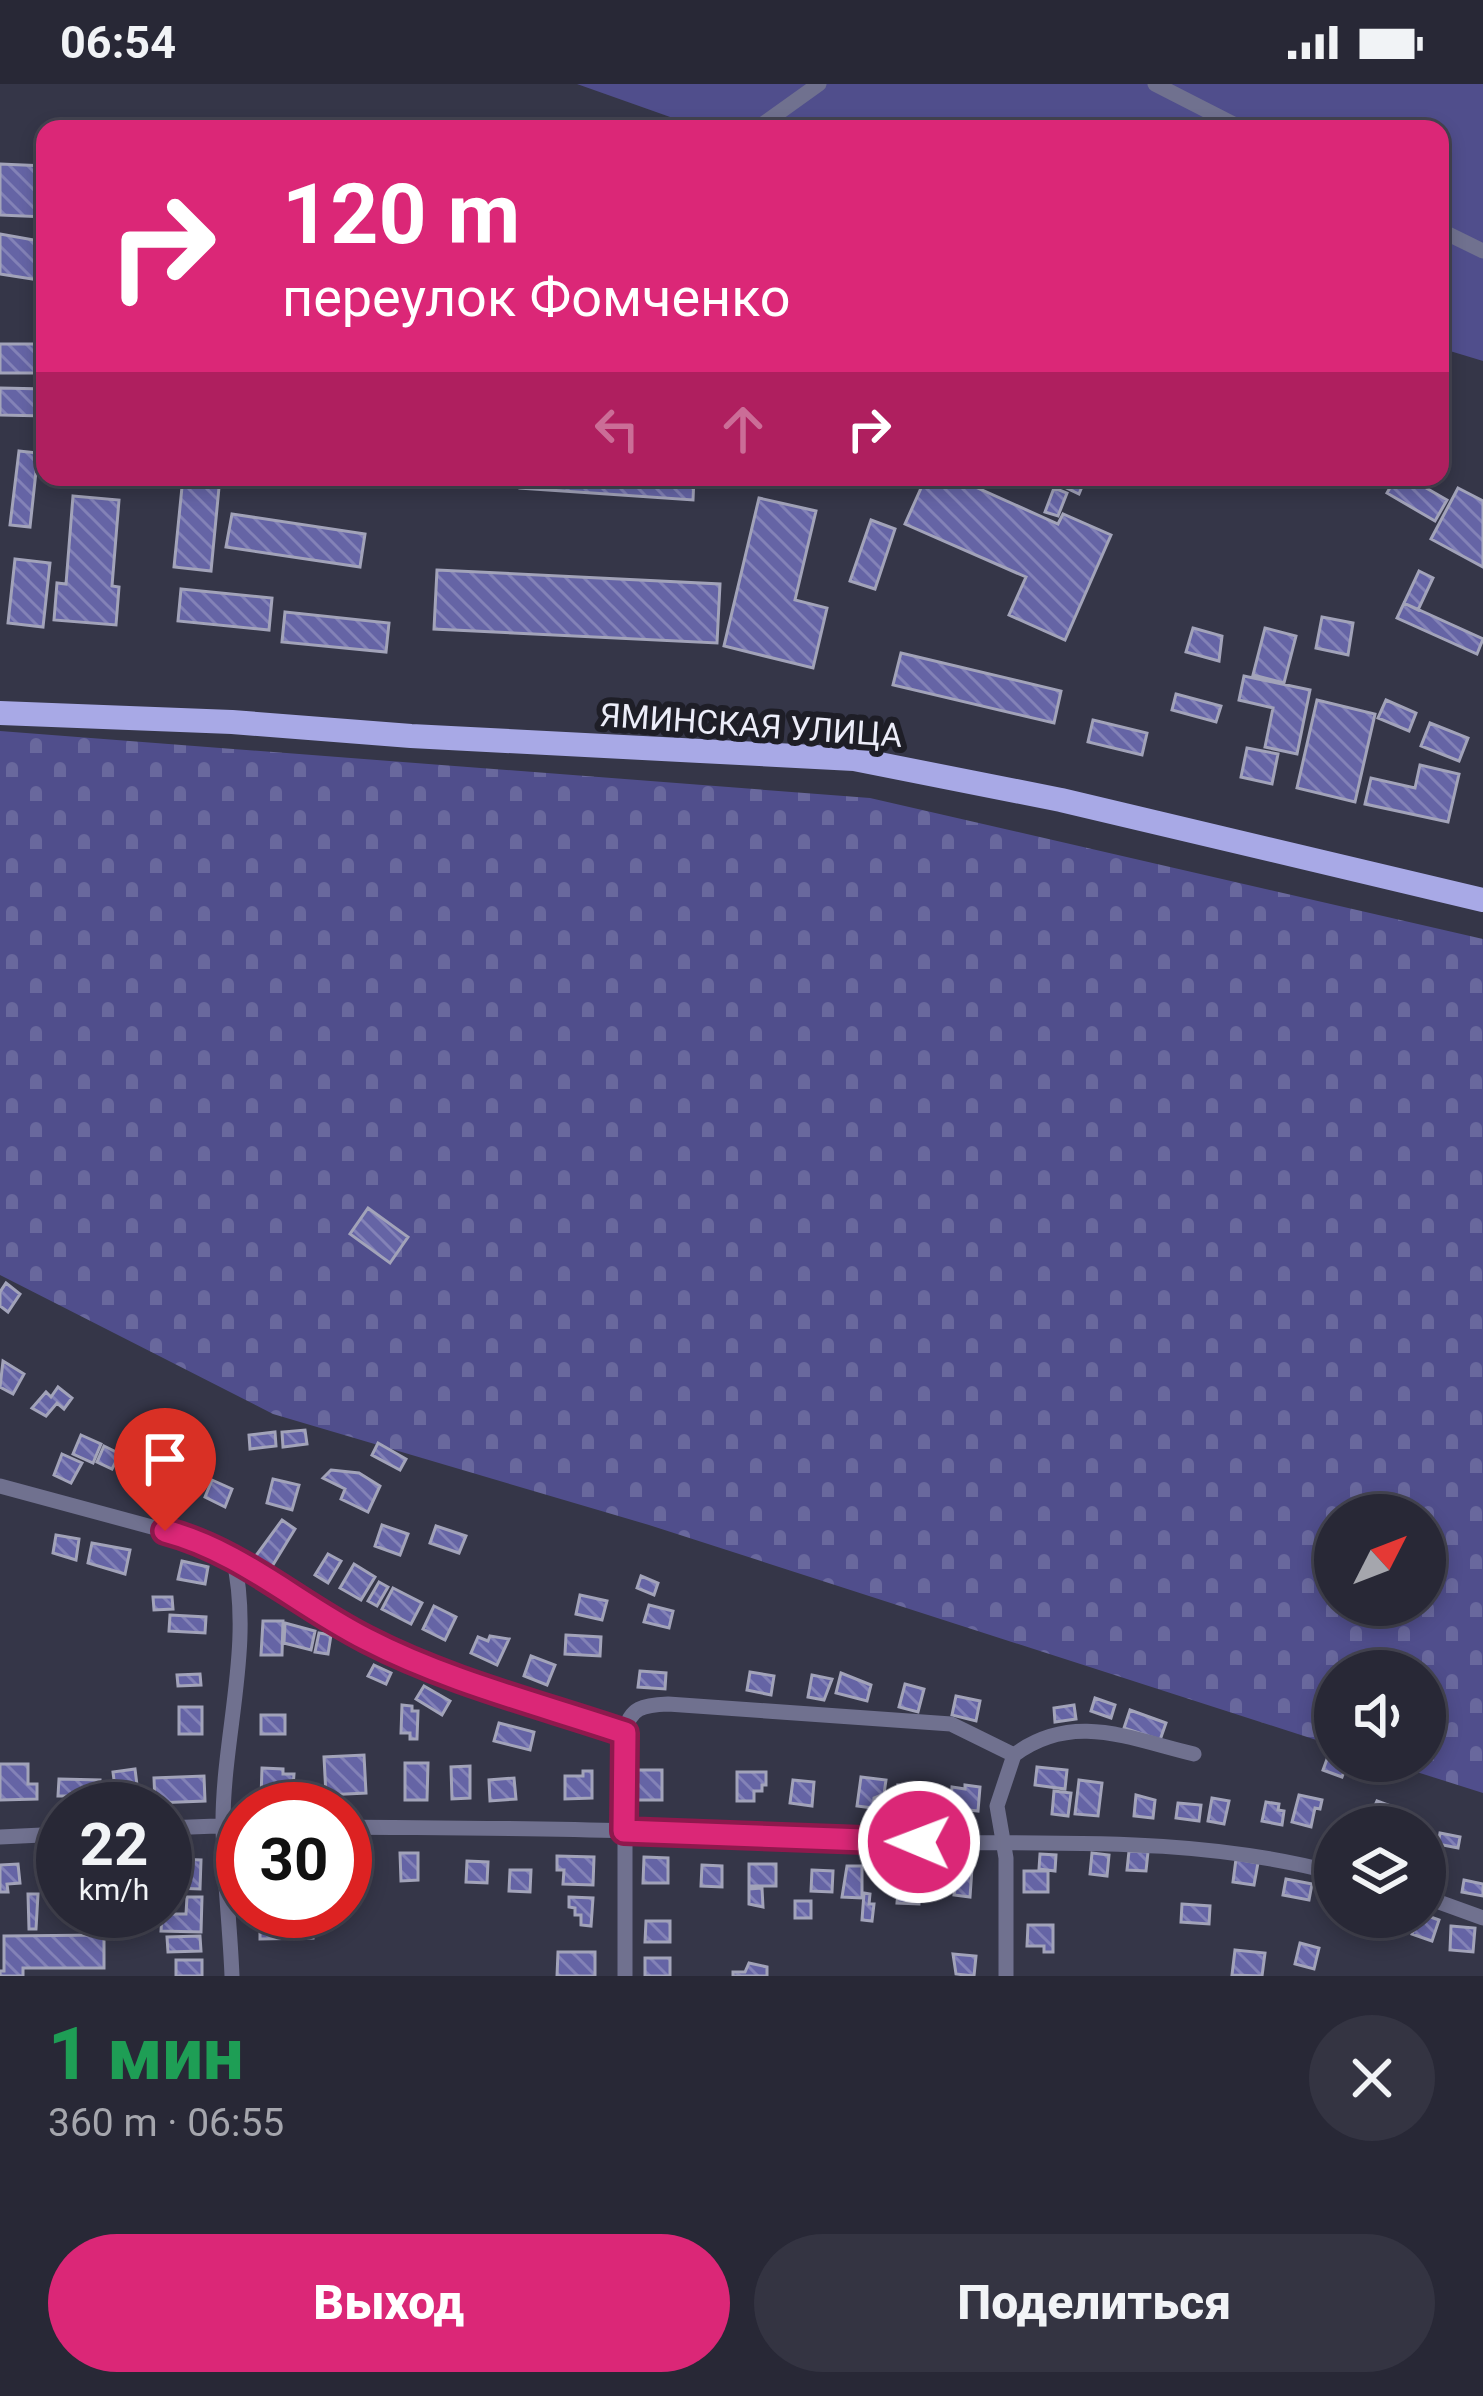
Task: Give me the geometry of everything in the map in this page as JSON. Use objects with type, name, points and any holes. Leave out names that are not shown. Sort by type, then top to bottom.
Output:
[{"type":"main road","name":"ЯМИНСКАЯ УЛИЦА","points":[[0,712],[854,759],[1061,800],[1483,900]]},
{"type":"street","points":[[769,120],[819,84]]},
{"type":"street","points":[[1155,84],[1225,120]]},
{"type":"street","points":[[1449,234],[1483,251]]},
{"type":"street","points":[[0,1486],[200,1540],[363,1637],[427,1667],[625,1733]]},
{"type":"street","points":[[227,1782],[236,1687],[238,1579],[233,1557]]},
{"type":"street","points":[[626,1976],[625,1733],[631,1713],[648,1705],[725,1707],[951,1724],[1014,1755]]},
{"type":"street","points":[[1006,1976],[1004,1844],[997,1806],[1014,1755],[1042,1738],[1076,1729],[1194,1754]]},
{"type":"street","points":[[372,1827],[1173,1844],[1314,1868]]},
{"type":"street","points":[[0,1837],[36,1835]]},
{"type":"street","points":[[1446,1905],[1483,1918]]},
{"type":"street","points":[[230,1938],[232,1976]]},
{"type":"green space","points":[[577,84],[1483,84],[1483,361],[1449,351],[1449,120],[679,120]]},
{"type":"green space","points":[[0,731],[870,798],[1483,939],[1483,1793],[1446,1781],[1446,1650],[1314,1650],[1314,1739],[649,1525],[273,1414],[0,1275]]},
{"type":"building","points":[[0,164],[36,166],[36,217],[0,215]]},
{"type":"building","points":[[0,234],[36,240],[36,280],[0,274]]},
{"type":"building","points":[[0,344],[36,344],[36,373],[0,373]]},
{"type":"building","points":[[0,388],[36,389],[36,416],[0,415]]},
{"type":"building","points":[[19,451],[36,453],[30,527],[10,525]]},
{"type":"building","points":[[182,486],[219,486],[211,571],[174,567]]},
{"type":"building","points":[[520,486],[694,486],[693,500]]},
{"type":"building","points":[[922,486],[973,486],[1058,524],[1063,514],[1111,535],[1065,640],[1009,615],[1026,577],[905,524]]},
{"type":"building","points":[[1391,486],[1423,486],[1447,500],[1435,521],[1387,493]]},
{"type":"building","points":[[1054,488],[1067,493],[1058,516],[1045,512]]},
{"type":"building","points":[[1458,488],[1483,501],[1483,567],[1431,539]]},
{"type":"building","points":[[73,496],[119,500],[112,586],[119,587],[116,625],[54,620],[57,583],[66,584]]},
{"type":"building","points":[[759,498],[816,511],[795,600],[827,608],[813,668],[724,646]]},
{"type":"building","points":[[232,514],[365,534],[360,567],[226,547]]},
{"type":"building","points":[[871,520],[895,529],[875,589],[850,581]]},
{"type":"building","points":[[15,559],[50,563],[43,627],[8,623]]},
{"type":"building","points":[[437,570],[720,584],[717,643],[434,629]]},
{"type":"building","points":[[1419,571],[1433,578],[1418,610],[1404,603]]},
{"type":"building","points":[[181,589],[272,598],[269,630],[178,621]]},
{"type":"building","points":[[1404,603],[1483,639],[1477,654],[1397,618]]},
{"type":"building","points":[[285,612],[389,623],[386,652],[282,642]]},
{"type":"building","points":[[1322,617],[1353,623],[1348,655],[1316,648]]},
{"type":"building","points":[[1193,628],[1222,636],[1219,661],[1186,652]]},
{"type":"building","points":[[1265,628],[1296,636],[1284,683],[1253,675]]},
{"type":"building","points":[[901,653],[1061,691],[1054,723],[893,685]]},
{"type":"building","points":[[1244,676],[1310,690],[1297,754],[1265,747],[1273,708],[1239,700]]},
{"type":"building","points":[[1176,694],[1221,706],[1216,722],[1172,710]]},
{"type":"building","points":[[1317,700],[1375,714],[1355,802],[1297,788]]},
{"type":"building","points":[[1386,700],[1416,713],[1409,731],[1378,718]]},
{"type":"building","points":[[1093,720],[1147,733],[1142,755],[1088,742]]},
{"type":"building","points":[[1430,723],[1468,738],[1459,761],[1421,746]]},
{"type":"building","points":[[1247,748],[1278,754],[1272,784],[1241,777]]},
{"type":"building","points":[[1420,765],[1459,774],[1448,822],[1365,804],[1371,778],[1415,788]]},
{"type":"building","points":[[368,1208],[408,1237],[390,1263],[350,1234]]},
{"type":"building","points":[[6,1283],[20,1294],[8,1312],[0,1306]]},
{"type":"building","points":[[3,1361],[24,1374],[13,1394],[0,1387]]},
{"type":"building","points":[[58,1387],[72,1398],[64,1409],[57,1403],[46,1416],[32,1408],[46,1392],[51,1397]]},
{"type":"building","points":[[305,1430],[307,1444],[283,1447],[282,1432]]},
{"type":"building","points":[[275,1432],[276,1446],[250,1449],[249,1435]]},
{"type":"building","points":[[81,1435],[101,1444],[93,1463],[73,1454]]},
{"type":"building","points":[[378,1443],[406,1459],[400,1470],[372,1455]]},
{"type":"building","points":[[104,1446],[120,1454],[112,1469],[97,1462]]},
{"type":"building","points":[[62,1454],[82,1463],[71,1483],[54,1475]]},
{"type":"building","points":[[165,1467],[188,1477],[172,1498],[155,1490]]},
{"type":"building","points":[[331,1470],[359,1473],[380,1486],[368,1512],[341,1499],[345,1489],[323,1478]]},
{"type":"building","points":[[273,1479],[299,1485],[292,1510],[267,1503]]},
{"type":"building","points":[[212,1480],[232,1489],[225,1507],[205,1497]]},
{"type":"building","points":[[282,1520],[295,1529],[271,1568],[255,1557]]},
{"type":"building","points":[[382,1525],[408,1534],[400,1555],[375,1546]]},
{"type":"building","points":[[436,1526],[466,1536],[459,1553],[430,1543]]},
{"type":"building","points":[[56,1535],[79,1539],[76,1560],[53,1553]]},
{"type":"building","points":[[92,1543],[130,1550],[125,1574],[88,1563]]},
{"type":"building","points":[[328,1554],[341,1561],[328,1583],[315,1575]]},
{"type":"building","points":[[182,1561],[208,1567],[205,1584],[178,1579]]},
{"type":"building","points":[[354,1564],[375,1577],[361,1600],[340,1588]]},
{"type":"building","points":[[641,1576],[658,1583],[654,1595],[637,1588]]},
{"type":"building","points":[[379,1582],[388,1587],[377,1606],[368,1601]]},
{"type":"building","points":[[393,1588],[422,1603],[411,1624],[382,1609]]},
{"type":"building","points":[[580,1595],[607,1601],[602,1620],[576,1614]]},
{"type":"building","points":[[153,1597],[172,1597],[173,1609],[154,1610]]},
{"type":"building","points":[[649,1605],[673,1611],[669,1628],[644,1622]]},
{"type":"building","points":[[434,1606],[456,1617],[445,1640],[423,1629]]},
{"type":"building","points":[[170,1615],[206,1617],[205,1633],[169,1631]]},
{"type":"building","points":[[263,1621],[283,1621],[282,1655],[261,1655]]},
{"type":"building","points":[[285,1623],[315,1631],[311,1650],[284,1643]]},
{"type":"building","points":[[319,1633],[331,1635],[328,1654],[315,1652]]},
{"type":"building","points":[[566,1635],[601,1637],[600,1656],[565,1654]]},
{"type":"building","points":[[490,1636],[509,1639],[497,1665],[471,1653],[478,1637],[488,1641]]},
{"type":"building","points":[[531,1656],[555,1665],[547,1685],[524,1676]]},
{"type":"building","points":[[374,1665],[391,1673],[386,1684],[368,1676]]},
{"type":"building","points":[[640,1671],[666,1673],[665,1689],[638,1687]]},
{"type":"building","points":[[750,1672],[774,1676],[771,1695],[747,1690]]},
{"type":"building","points":[[841,1673],[871,1685],[867,1701],[836,1693]]},
{"type":"building","points":[[200,1674],[201,1685],[178,1686],[177,1675]]},
{"type":"building","points":[[812,1675],[832,1679],[824,1700],[808,1697]]},
{"type":"building","points":[[905,1684],[924,1689],[918,1712],[899,1707]]},
{"type":"building","points":[[424,1686],[450,1701],[442,1715],[416,1699]]},
{"type":"building","points":[[956,1696],[980,1701],[976,1721],[952,1715]]},
{"type":"building","points":[[1095,1698],[1115,1705],[1111,1718],[1091,1711]]},
{"type":"building","points":[[402,1705],[418,1711],[417,1739],[401,1733]]},
{"type":"building","points":[[1074,1705],[1076,1719],[1055,1722],[1054,1708]]},
{"type":"building","points":[[179,1707],[202,1707],[202,1734],[179,1734]]},
{"type":"building","points":[[1130,1710],[1166,1723],[1160,1740],[1124,1728]]},
{"type":"building","points":[[261,1715],[285,1715],[285,1734],[261,1734]]},
{"type":"building","points":[[499,1723],[534,1732],[530,1750],[494,1741]]},
{"type":"building","points":[[364,1755],[365,1782],[325,1782],[324,1757]]},
{"type":"building","points":[[405,1763],[428,1763],[427,1800],[405,1800]]},
{"type":"building","points":[[0,1764],[28,1764],[28,1784],[36,1784],[36,1799],[0,1800]]},
{"type":"building","points":[[470,1766],[470,1798],[452,1799],[451,1767]]},
{"type":"building","points":[[1037,1767],[1067,1770],[1065,1789],[1035,1785]]},
{"type":"building","points":[[262,1768],[294,1774],[293,1782],[262,1782]]},
{"type":"building","points":[[135,1769],[137,1782],[114,1782],[113,1772]]},
{"type":"building","points":[[634,1770],[662,1770],[662,1800],[634,1800]]},
{"type":"building","points":[[583,1771],[592,1771],[592,1798],[565,1799],[565,1776],[583,1776]]},
{"type":"building","points":[[737,1772],[766,1772],[766,1785],[754,1791],[754,1801],[737,1801]]},
{"type":"building","points":[[204,1776],[205,1801],[192,1802],[192,1782],[154,1782],[154,1778]]},
{"type":"building","points":[[861,1777],[886,1780],[884,1794],[874,1798],[873,1808],[857,1806]]},
{"type":"building","points":[[514,1778],[516,1799],[490,1801],[489,1780]]},
{"type":"building","points":[[59,1779],[100,1780],[100,1782]]},
{"type":"building","points":[[793,1780],[814,1782],[812,1806],[790,1803]]},
{"type":"building","points":[[1079,1780],[1102,1783],[1098,1816],[1075,1814]]},
{"type":"building","points":[[898,1785],[917,1787],[914,1808],[899,1806]]},
{"type":"building","points":[[965,1785],[980,1787],[978,1811],[950,1808],[952,1787],[965,1789]]},
{"type":"building","points":[[1054,1791],[1071,1793],[1068,1816],[1052,1814]]},
{"type":"building","points":[[1136,1795],[1155,1800],[1153,1818],[1134,1816]]},
{"type":"building","points":[[1299,1795],[1322,1800],[1321,1806],[1314,1806],[1311,1827],[1292,1822]]},
{"type":"building","points":[[1212,1798],[1229,1801],[1224,1824],[1208,1821]]},
{"type":"building","points":[[1266,1802],[1279,1804],[1278,1810],[1284,1811],[1282,1825],[1262,1821]]},
{"type":"building","points":[[1178,1803],[1201,1805],[1199,1821],[1176,1818]]},
{"type":"building","points":[[1446,1834],[1460,1837],[1458,1848],[1446,1846]]},
{"type":"building","points":[[1129,1851],[1148,1852],[1146,1871],[1127,1870]]},
{"type":"building","points":[[400,1853],[418,1853],[418,1880],[401,1881]]},
{"type":"building","points":[[1092,1853],[1109,1855],[1107,1876],[1090,1874]]},
{"type":"building","points":[[1040,1854],[1056,1855],[1055,1871],[1039,1869]]},
{"type":"building","points":[[557,1856],[594,1857],[593,1885],[563,1884],[564,1870],[557,1870]]},
{"type":"building","points":[[644,1857],[668,1858],[668,1883],[643,1883]]},
{"type":"building","points":[[1236,1859],[1258,1863],[1254,1885],[1233,1882]]},
{"type":"building","points":[[192,1860],[201,1860],[200,1889],[192,1889]]},
{"type":"building","points":[[467,1861],[488,1862],[487,1883],[466,1882]]},
{"type":"building","points":[[18,1864],[20,1883],[7,1884],[8,1892],[0,1892],[0,1865]]},
{"type":"building","points":[[749,1864],[776,1864],[776,1886],[749,1886]]},
{"type":"building","points":[[702,1865],[722,1866],[722,1887],[701,1886]]},
{"type":"building","points":[[900,1865],[922,1866],[919,1904],[897,1903]]},
{"type":"building","points":[[847,1866],[862,1866],[862,1898],[842,1897]]},
{"type":"building","points":[[950,1866],[972,1868],[970,1897],[954,1895],[955,1889],[948,1888]]},
{"type":"building","points":[[510,1870],[531,1870],[530,1892],[509,1891]]},
{"type":"building","points":[[812,1870],[833,1871],[832,1892],[811,1891]]},
{"type":"building","points":[[1024,1871],[1048,1871],[1048,1892],[1024,1892]]},
{"type":"building","points":[[1286,1879],[1312,1884],[1309,1900],[1283,1895]]},
{"type":"building","points":[[1464,1880],[1483,1884],[1483,1896],[1462,1892]]},
{"type":"building","points":[[762,1888],[763,1907],[749,1904],[749,1889]]},
{"type":"building","points":[[864,1893],[870,1894],[869,1904],[874,1904],[872,1921],[862,1920]]},
{"type":"building","points":[[28,1894],[36,1894],[36,1929],[29,1929]]},
{"type":"building","points":[[192,1897],[202,1897],[201,1932],[192,1932]]},
{"type":"building","points":[[569,1897],[593,1898],[591,1926],[581,1925],[581,1915],[569,1907]]},
{"type":"building","points":[[795,1901],[811,1901],[811,1918],[795,1918]]},
{"type":"building","points":[[1182,1904],[1210,1906],[1209,1924],[1181,1922]]},
{"type":"building","points":[[646,1921],[670,1921],[670,1942],[645,1942]]},
{"type":"building","points":[[1028,1925],[1053,1925],[1053,1952],[1044,1952],[1044,1946],[1027,1946]]},
{"type":"building","points":[[1451,1926],[1475,1928],[1473,1952],[1450,1950]]},
{"type":"building","points":[[4,1936],[104,1938],[104,1968],[23,1968],[23,1976],[0,1976]]},
{"type":"building","points":[[200,1936],[201,1951],[168,1952],[167,1938]]},
{"type":"building","points":[[1300,1943],[1319,1948],[1314,1969],[1295,1964]]},
{"type":"building","points":[[1235,1950],[1265,1953],[1262,1976],[1232,1975]]},
{"type":"building","points":[[558,1952],[595,1952],[595,1976],[557,1976]]},
{"type":"building","points":[[953,1954],[976,1956],[974,1976],[956,1974]]},
{"type":"building","points":[[645,1958],[670,1958],[670,1976],[645,1976]]},
{"type":"building","points":[[176,1960],[202,1960],[202,1976],[176,1976]]},
{"type":"building","points":[[749,1963],[767,1967],[767,1976],[733,1976],[733,1972],[745,1972]]},
{"type":"route","points":[[165,1531],[222,1549],[363,1637],[427,1667],[625,1733],[624,1831],[919,1842]]}]
